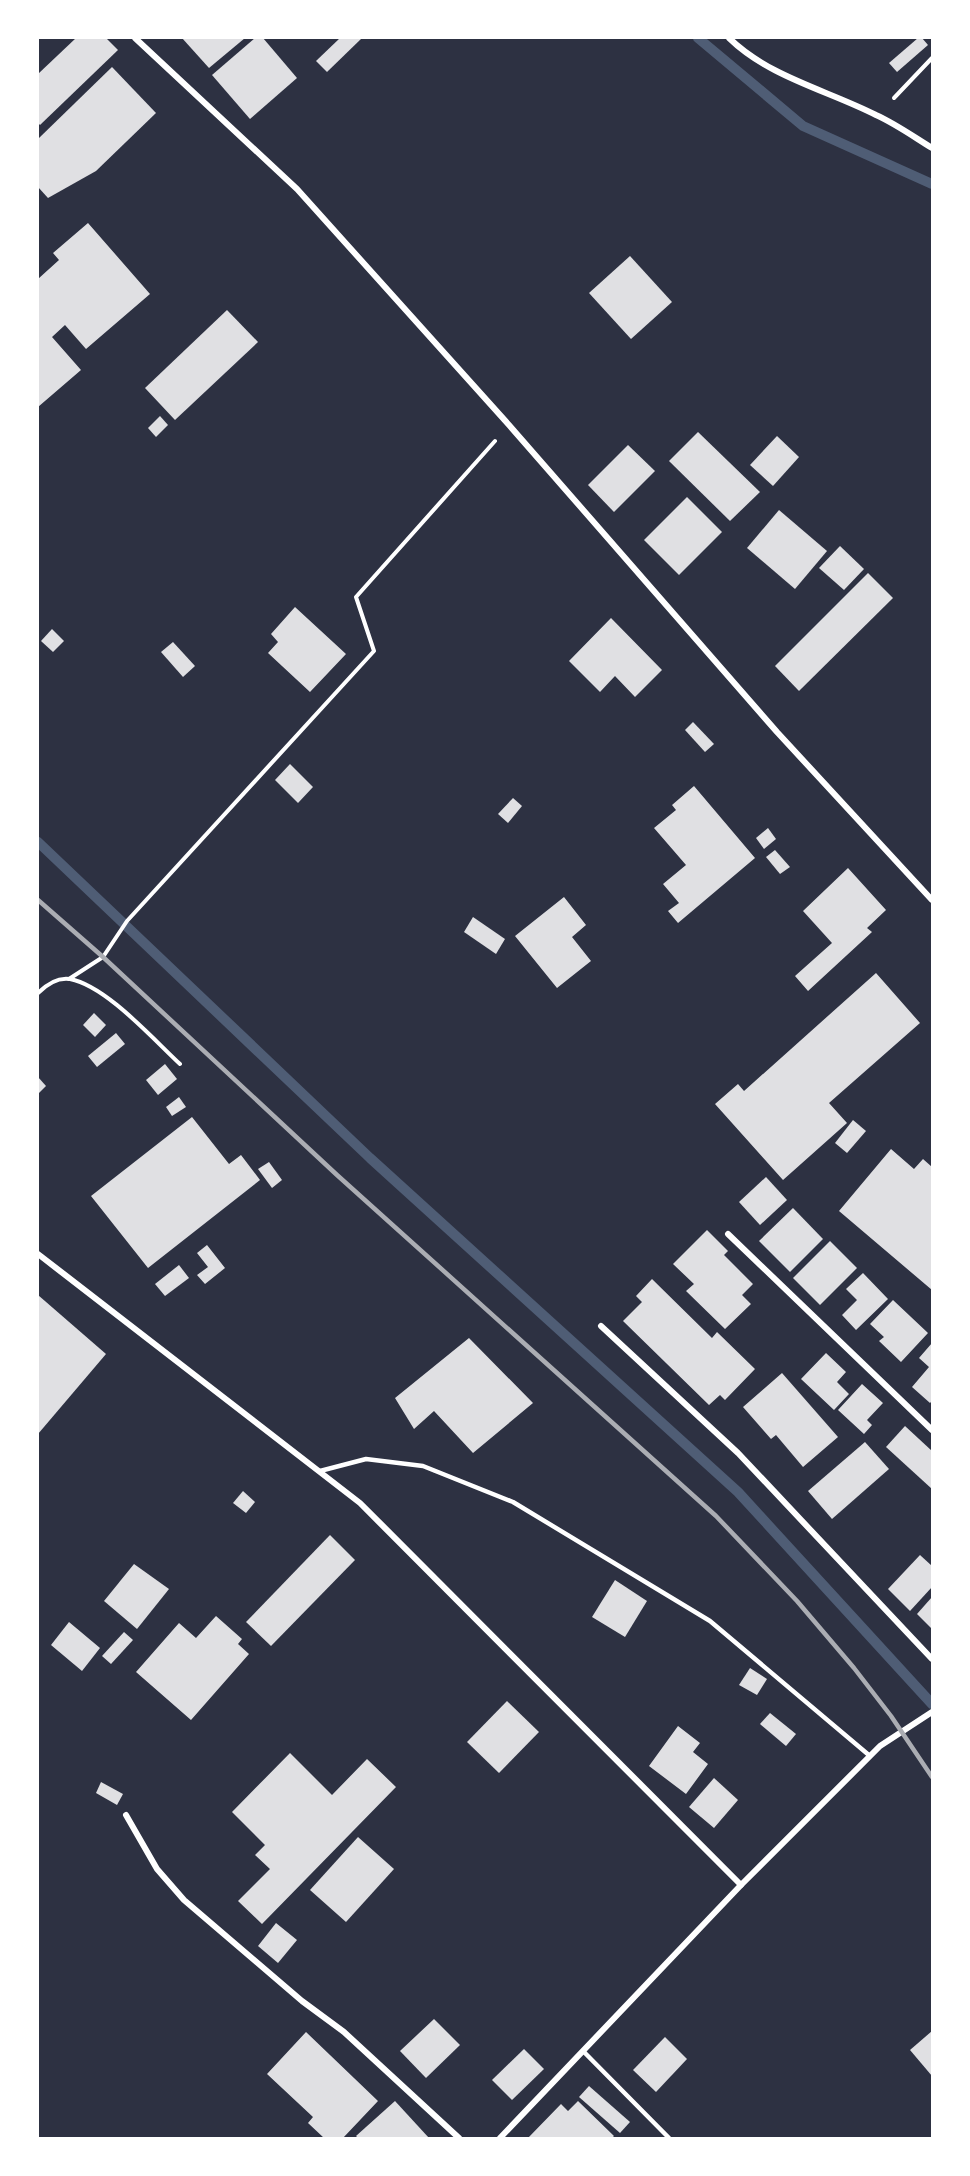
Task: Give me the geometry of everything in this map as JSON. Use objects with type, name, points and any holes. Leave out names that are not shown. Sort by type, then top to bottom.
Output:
[{"type":"street","points":[[135,38],[297,189],[509,425],[777,732],[933,900]]},
{"type":"street","points":[[729,38],[743,51],[785,76],[878,115],[933,148]]},
{"type":"street","points":[[728,1234],[933,1430]]},
{"type":"street","points":[[38,1254],[360,1503],[741,1885]]},
{"type":"street","points":[[601,1326],[738,1453],[933,1659]]},
{"type":"street","points":[[500,2139],[741,1885],[880,1746],[933,1712]]},
{"type":"street","points":[[126,1815],[157,1869],[184,1900],[302,2001],[344,2032],[459,2139]]},
{"type":"lane","points":[[320,1472],[366,1459],[423,1466],[513,1502],[710,1621],[870,1756]]},
{"type":"lane","points":[[583,2051],[669,2139]]},
{"type":"path","points":[[878,115],[933,58]]},
{"type":"path","points":[[38,993],[49,982],[69,979],[103,957],[127,921],[375,651],[356,597],[509,425]]},
{"type":"path","points":[[69,979],[105,995],[180,1064]]},
{"type":"building","points":[[76,38],[106,38],[118,50],[40,125],[38,123],[38,74]]},
{"type":"building","points":[[182,38],[245,38],[209,68]]},
{"type":"building","points":[[255,38],[263,38],[297,78],[250,119],[212,75]]},
{"type":"building","points":[[340,38],[362,38],[327,72],[316,61]]},
{"type":"building","points":[[918,38],[922,38],[928,45],[897,72],[889,63]]},
{"type":"building","points":[[112,67],[156,113],[96,171],[48,198],[38,187],[38,139]]},
{"type":"building","points":[[88,223],[150,294],[86,349],[65,325],[52,337],[81,370],[38,407],[38,279],[59,260],[53,253]]},
{"type":"building","points":[[630,256],[672,302],[631,339],[589,293]]},
{"type":"building","points":[[227,310],[258,342],[175,420],[145,388]]},
{"type":"building","points":[[160,416],[168,425],[156,437],[148,428]]},
{"type":"building","points":[[698,432],[760,492],[730,521],[669,461]]},
{"type":"building","points":[[777,436],[799,457],[773,486],[750,465]]},
{"type":"building","points":[[628,445],[655,471],[614,512],[588,485]]},
{"type":"building","points":[[687,497],[722,532],[679,575],[644,540]]},
{"type":"building","points":[[779,510],[827,551],[795,589],[747,548]]},
{"type":"building","points":[[840,546],[864,569],[844,590],[819,568]]},
{"type":"building","points":[[868,573],[893,598],[799,691],[775,666]]},
{"type":"building","points":[[295,607],[346,654],[310,692],[268,653],[278,642],[271,634]]},
{"type":"building","points":[[611,618],[662,670],[635,697],[615,676],[600,692],[569,661]]},
{"type":"building","points":[[52,629],[64,641],[53,652],[41,641]]},
{"type":"building","points":[[173,642],[195,666],[183,677],[161,652]]},
{"type":"building","points":[[693,722],[714,744],[705,752],[685,730]]},
{"type":"building","points":[[290,764],[313,787],[298,803],[275,780]]},
{"type":"building","points":[[694,786],[755,858],[678,923],[668,911],[679,903],[663,884],[686,865],[654,828],[676,810],[672,805]]},
{"type":"building","points":[[513,798],[522,806],[508,823],[498,814]]},
{"type":"building","points":[[768,828],[776,839],[764,849],[756,838]]},
{"type":"building","points":[[775,850],[790,867],[780,874],[766,857]]},
{"type":"building","points":[[848,868],[886,910],[867,928],[872,932],[808,991],[795,976],[832,943],[803,911]]},
{"type":"building","points":[[564,897],[586,925],[572,937],[591,961],[557,988],[515,936]]},
{"type":"building","points":[[473,917],[505,939],[496,954],[464,932]]},
{"type":"building","points":[[876,973],[920,1023],[829,1103],[847,1123],[783,1180],[715,1104],[738,1084],[744,1091]]},
{"type":"building","points":[[94,1013],[106,1025],[95,1037],[83,1025]]},
{"type":"building","points":[[116,1033],[125,1044],[97,1067],[88,1056]]},
{"type":"building","points":[[165,1064],[177,1079],[158,1095],[146,1080]]},
{"type":"building","points":[[38,1077],[46,1086],[38,1094]]},
{"type":"building","points":[[179,1097],[186,1107],[172,1116],[166,1107]]},
{"type":"building","points":[[192,1117],[229,1164],[241,1155],[260,1180],[148,1268],[91,1196]]},
{"type":"building","points":[[853,1120],[866,1131],[847,1153],[835,1143]]},
{"type":"building","points":[[891,1149],[914,1169],[923,1159],[932,1167],[932,1290],[839,1211]]},
{"type":"building","points":[[269,1162],[282,1180],[272,1188],[258,1169]]},
{"type":"building","points":[[766,1177],[787,1200],[760,1225],[739,1202]]},
{"type":"building","points":[[793,1208],[823,1239],[790,1272],[759,1241]]},
{"type":"building","points":[[707,1230],[728,1251],[724,1255],[753,1284],[742,1295],[751,1304],[725,1329],[686,1291],[694,1284],[673,1264]]},
{"type":"building","points":[[830,1241],[857,1268],[820,1305],[793,1278]]},
{"type":"building","points":[[207,1245],[225,1268],[205,1284],[197,1275],[208,1267],[197,1253]]},
{"type":"building","points":[[179,1265],[189,1278],[165,1296],[155,1284]]},
{"type":"building","points":[[863,1273],[888,1299],[856,1330],[842,1315],[857,1300],[846,1289]]},
{"type":"building","points":[[652,1279],[712,1338],[717,1332],[755,1369],[725,1400],[720,1395],[709,1405],[623,1321],[642,1302],[636,1296]]},
{"type":"building","points":[[38,1295],[106,1354],[38,1434]]},
{"type":"building","points":[[893,1300],[928,1333],[901,1362],[879,1341],[884,1337],[870,1324]]},
{"type":"building","points":[[469,1338],[533,1403],[473,1453],[434,1411],[414,1429],[395,1398]]},
{"type":"building","points":[[932,1343],[932,1401],[930,1403],[912,1387],[929,1367],[919,1358]]},
{"type":"building","points":[[826,1353],[846,1372],[837,1382],[849,1394],[834,1410],[801,1379]]},
{"type":"building","points":[[782,1373],[838,1437],[803,1467],[776,1435],[771,1439],[743,1407]]},
{"type":"building","points":[[862,1384],[883,1403],[867,1420],[872,1425],[864,1434],[838,1410]]},
{"type":"building","points":[[905,1426],[932,1451],[932,1489],[886,1447]]},
{"type":"building","points":[[865,1442],[889,1469],[832,1519],[808,1491]]},
{"type":"building","points":[[243,1491],[255,1502],[246,1513],[233,1503]]},
{"type":"building","points":[[330,1535],[355,1560],[271,1646],[246,1622]]},
{"type":"building","points":[[920,1555],[932,1566],[932,1587],[910,1611],[888,1589]]},
{"type":"building","points":[[134,1564],[169,1589],[137,1629],[104,1601]]},
{"type":"building","points":[[615,1580],[647,1601],[625,1637],[592,1617]]},
{"type":"building","points":[[932,1597],[932,1629],[917,1614]]},
{"type":"building","points":[[216,1616],[242,1639],[238,1644],[249,1654],[191,1720],[136,1672],[179,1623],[196,1638]]},
{"type":"building","points":[[69,1622],[100,1648],[82,1671],[51,1645]]},
{"type":"building","points":[[124,1632],[133,1640],[111,1664],[102,1656]]},
{"type":"building","points":[[750,1668],[767,1679],[757,1695],[739,1685]]},
{"type":"building","points":[[507,1701],[539,1732],[499,1773],[467,1742]]},
{"type":"building","points":[[770,1713],[796,1734],[786,1746],[760,1724]]},
{"type":"building","points":[[678,1726],[700,1743],[693,1752],[708,1764],[686,1794],[649,1766]]},
{"type":"building","points":[[290,1753],[332,1795],[367,1759],[396,1787],[262,1924],[238,1901],[270,1869],[255,1855],[265,1845],[232,1812]]},
{"type":"building","points":[[714,1778],[738,1800],[714,1828],[689,1807]]},
{"type":"building","points":[[101,1782],[123,1794],[117,1805],[96,1793]]},
{"type":"building","points":[[358,1837],[394,1869],[346,1922],[310,1890]]},
{"type":"building","points":[[276,1923],[297,1940],[278,1963],[258,1946]]},
{"type":"building","points":[[434,2019],[460,2045],[426,2078],[400,2051]]},
{"type":"building","points":[[932,2031],[932,2076],[910,2050]]},
{"type":"building","points":[[306,2032],[378,2101],[343,2138],[324,2138],[308,2123],[313,2117],[267,2074]]},
{"type":"building","points":[[665,2037],[687,2059],[656,2092],[633,2070]]},
{"type":"building","points":[[524,2049],[544,2069],[512,2100],[492,2080]]},
{"type":"building","points":[[589,2086],[630,2122],[620,2133],[579,2097]]},
{"type":"building","points":[[395,2101],[429,2138],[358,2138],[356,2136]]},
{"type":"building","points":[[578,2101],[614,2136],[612,2138],[528,2138],[561,2104],[568,2111]]},
{"type":"waterway","points":[[698,38],[803,126],[932,184]]},
{"type":"waterway","points":[[38,842],[370,1158],[738,1492],[932,1704]]},
{"type":"railway","points":[[38,900],[103,957],[337,1175],[716,1516],[797,1601],[854,1668],[891,1716],[932,1777]]}]
